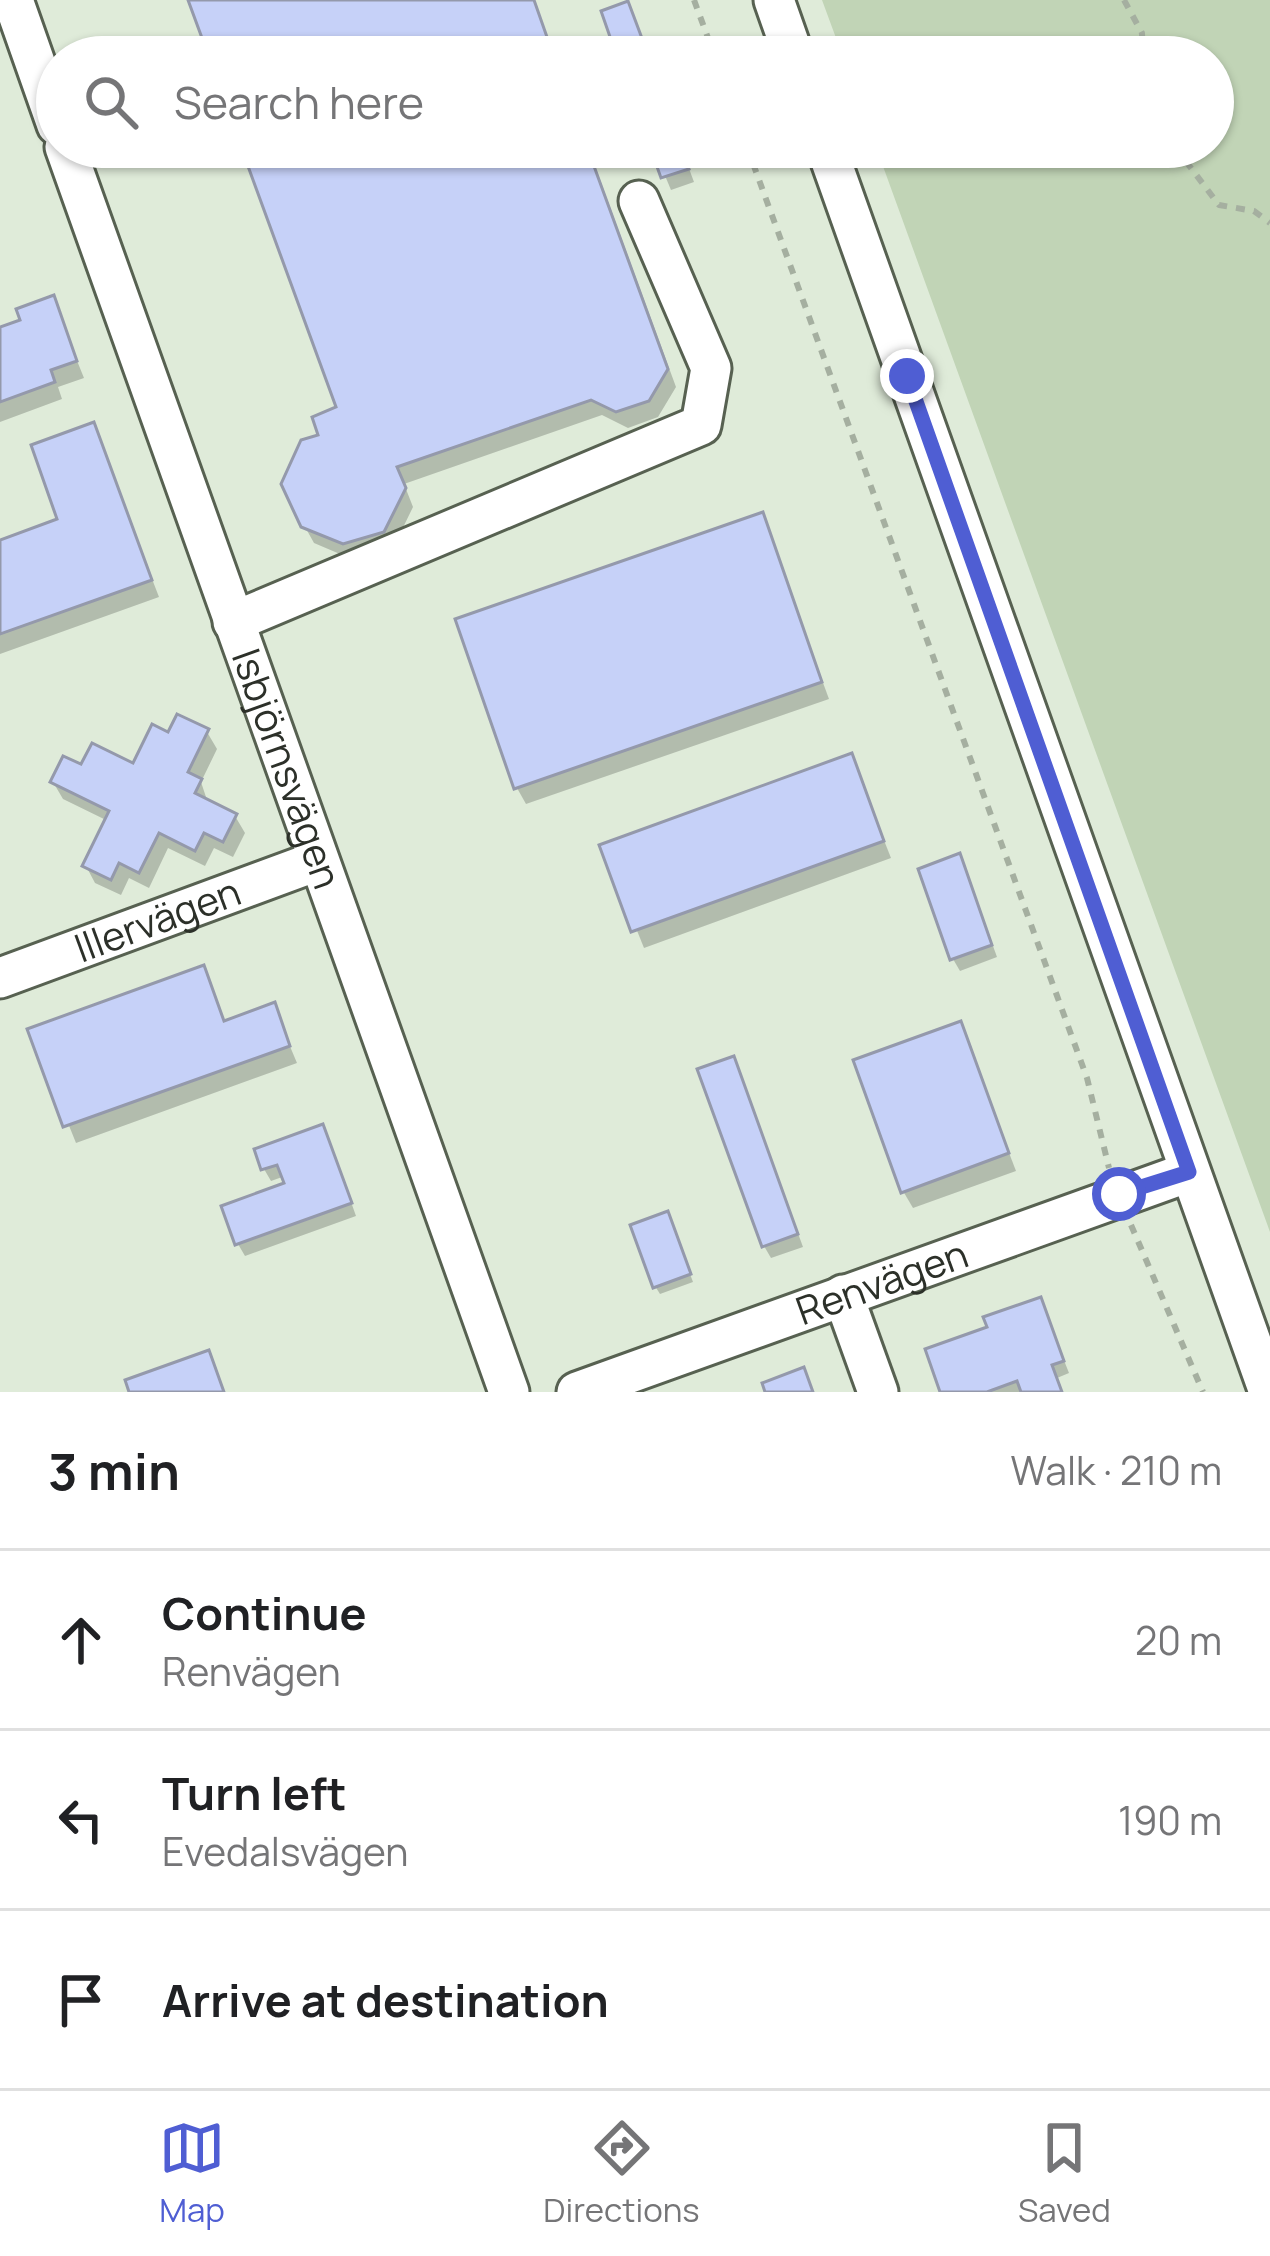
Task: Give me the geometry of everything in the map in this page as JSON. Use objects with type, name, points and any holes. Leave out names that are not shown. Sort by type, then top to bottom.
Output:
[{"type":"street","points":[[13,0],[36,65]]},
{"type":"street","points":[[774,0],[787,36]]},
{"type":"street","name":"Isbjörnsvägen","points":[[72,168],[509,1392]]},
{"type":"street","points":[[833,168],[1269,1392]]},
{"type":"street","points":[[233,622],[701,425],[711,368],[639,201]]},
{"type":"street","name":"Illervägen","points":[[0,978],[317,861]]},
{"type":"street","name":"Renvägen","points":[[577,1392],[1189,1172]]},
{"type":"street","points":[[844,1294],[878,1392]]},
{"type":"path","points":[[694,0],[707,36]]},
{"type":"path","points":[[1124,0],[1142,36]]},
{"type":"path","points":[[755,168],[1087,1078],[1103,1154],[1173,1332],[1203,1392]]},
{"type":"path","points":[[1190,168],[1219,205],[1254,212],[1270,223]]},
{"type":"green space","points":[[822,0],[1270,0],[1270,1232],[884,168],[1234,168],[1234,36],[835,36]]},
{"type":"building","points":[[188,0],[534,0],[547,36],[201,36]]},
{"type":"building","points":[[628,1],[641,36],[610,36],[601,11]]},
{"type":"building","points":[[249,168],[595,168],[668,369],[649,401],[616,412],[591,400],[397,467],[406,488],[384,532],[343,544],[301,527],[281,484],[301,440],[318,435],[312,417],[336,407]]},
{"type":"building","points":[[657,168],[689,169],[661,178]]},
{"type":"building","points":[[54,295],[77,361],[51,370],[55,382],[0,402],[0,327],[20,320],[16,309]]},
{"type":"building","points":[[94,422],[152,580],[0,634],[0,540],[57,519],[31,445]]},
{"type":"building","points":[[763,512],[822,682],[514,789],[455,619]]},
{"type":"building","points":[[177,714],[209,729],[188,772],[202,779],[195,793],[237,814],[223,842],[204,833],[195,851],[159,833],[139,873],[119,863],[111,880],[82,866],[109,811],[50,782],[63,756],[81,764],[92,743],[133,763],[152,724],[168,732]]},
{"type":"building","points":[[852,753],[884,841],[631,932],[599,845]]},
{"type":"building","points":[[960,853],[992,945],[950,960],[918,869]]},
{"type":"building","points":[[204,965],[224,1021],[275,1002],[290,1046],[63,1127],[27,1029]]},
{"type":"building","points":[[961,1021],[1009,1153],[901,1193],[853,1060]]},
{"type":"building","points":[[734,1056],[798,1234],[762,1247],[697,1069]]},
{"type":"building","points":[[323,1124],[352,1203],[235,1245],[221,1206],[284,1183],[277,1165],[261,1170],[254,1149]]},
{"type":"building","points":[[668,1211],[691,1274],[653,1288],[630,1225]]},
{"type":"building","points":[[1041,1297],[1064,1361],[1052,1365],[1062,1392],[1021,1392],[1017,1381],[987,1392],[940,1392],[925,1349],[987,1327],[983,1317]]},
{"type":"building","points":[[209,1350],[224,1392],[129,1392],[125,1380]]},
{"type":"building","points":[[804,1367],[813,1392],[765,1392],[762,1383]]},
{"type":"route","points":[[907,376],[1189,1172],[1119,1194]]}]
